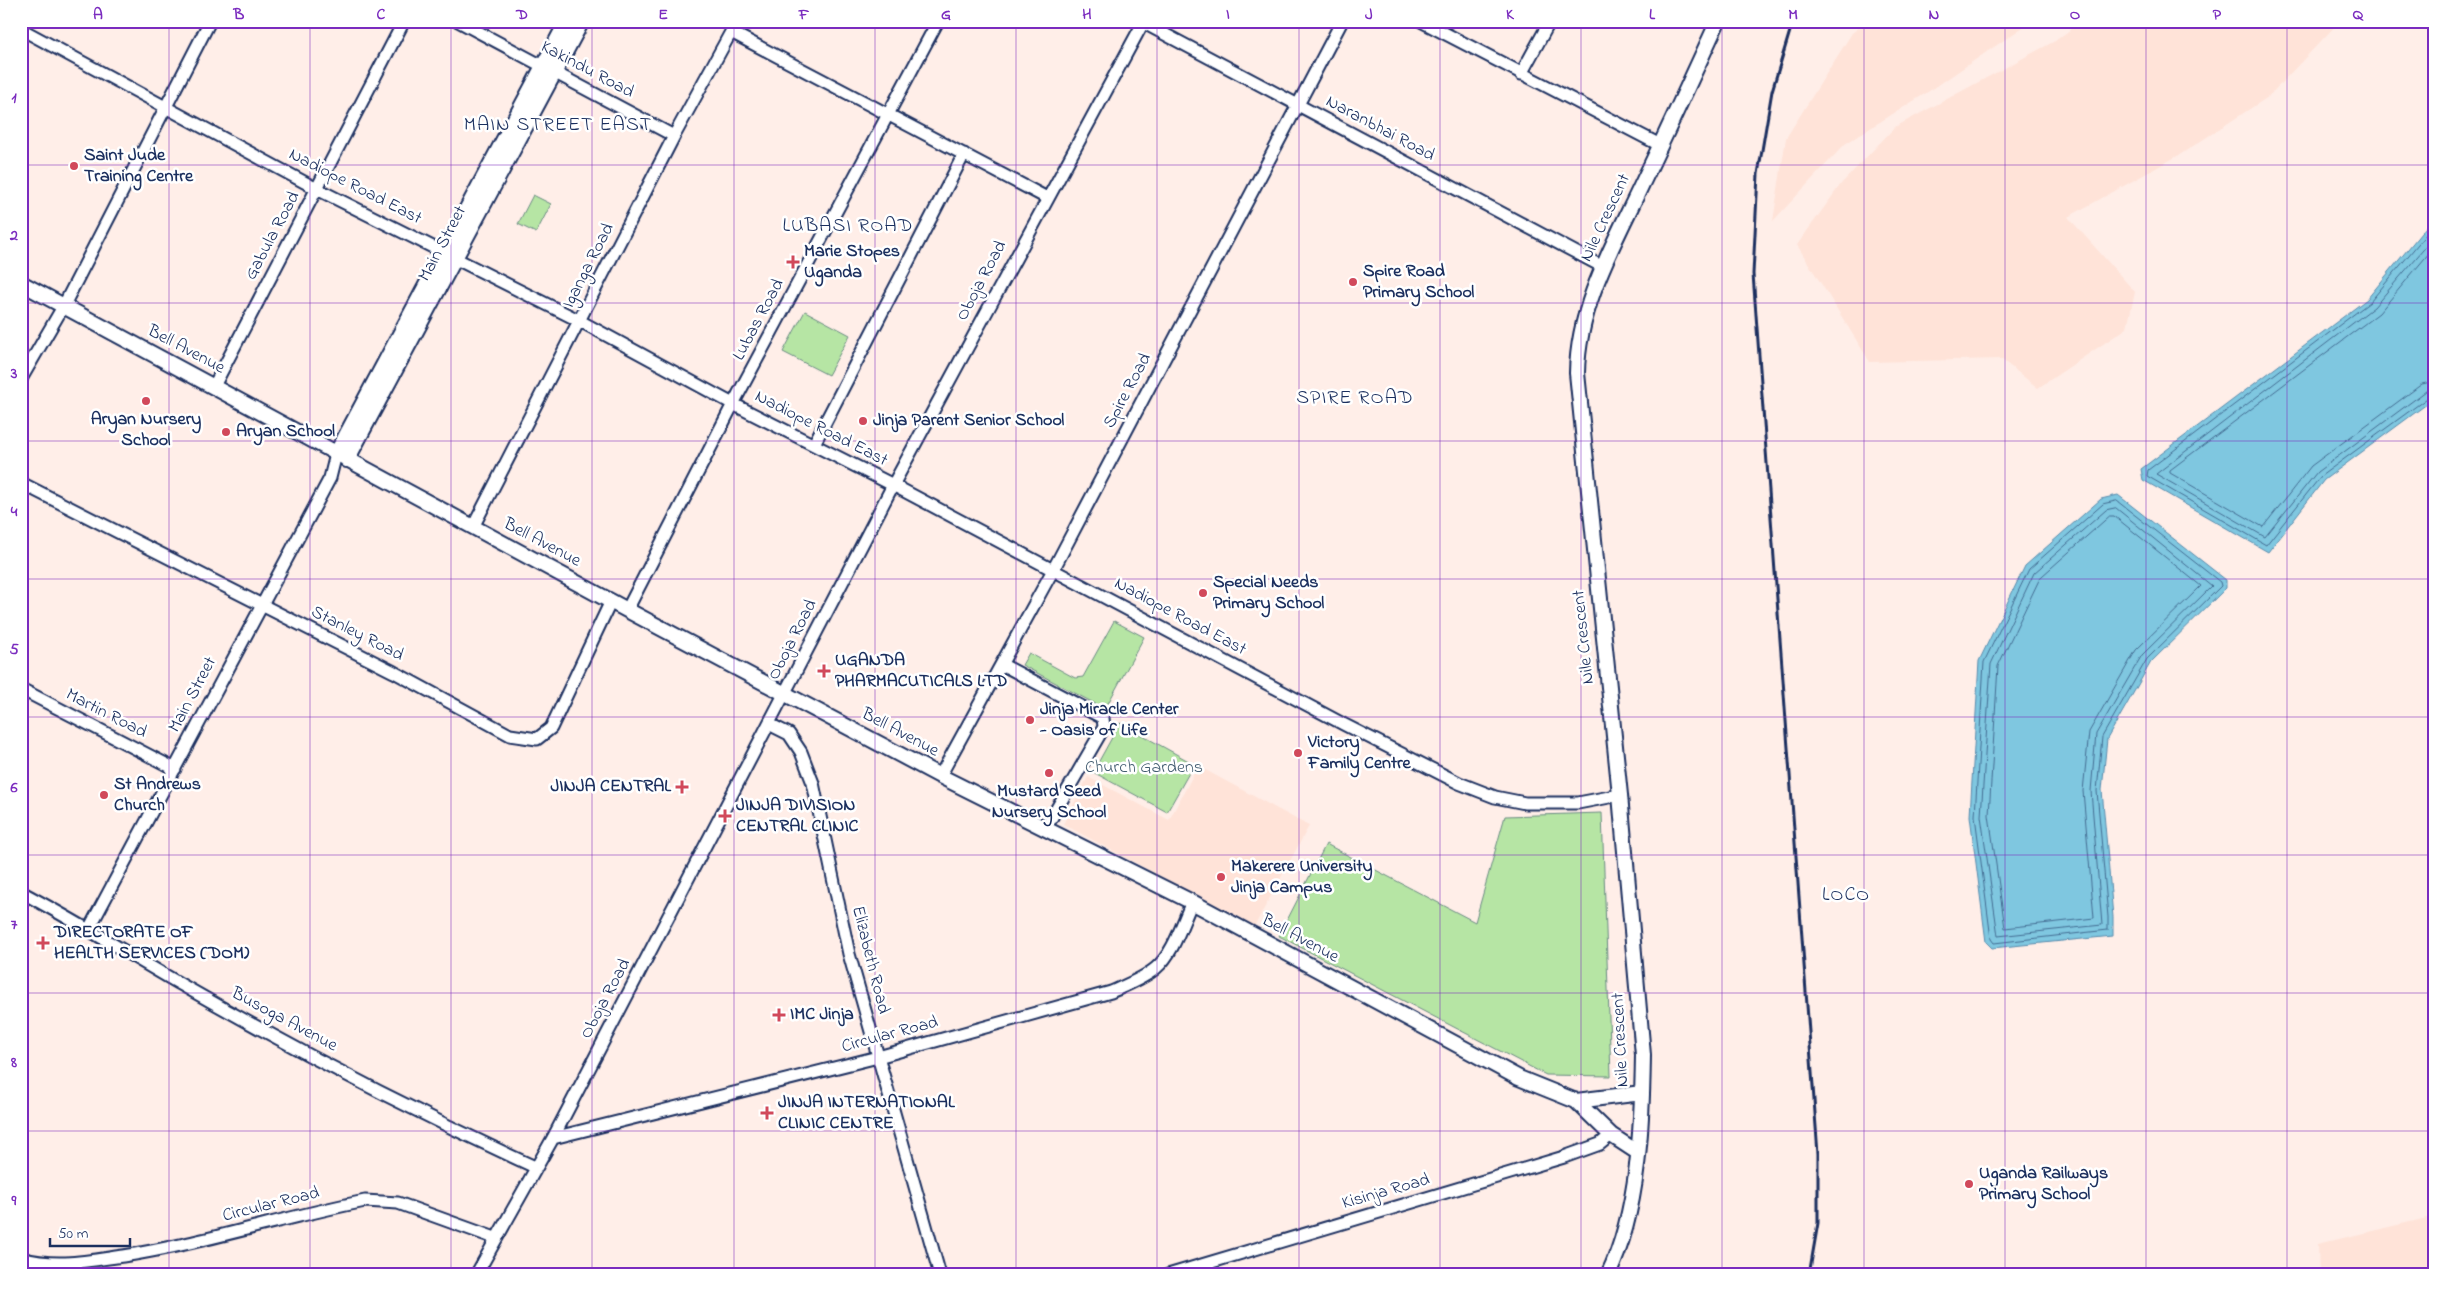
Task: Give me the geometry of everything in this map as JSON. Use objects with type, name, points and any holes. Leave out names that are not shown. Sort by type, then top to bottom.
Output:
[{"type":"street","points":[[21,379],[64,305],[210,21]]},
{"type":"street","name":"Gabula Road","points":[[214,386],[404,21]]},
{"type":"street","name":"Kakindu Road","points":[[458,21],[674,136]]},
{"type":"street","name":"Main Street","points":[[549,70],[567,21]]},
{"type":"street","name":"Main Street","points":[[89,929],[549,70],[582,21]]},
{"type":"street","name":"Iganga Road","points":[[473,528],[674,136],[737,21]]},
{"type":"street","name":"Lubas Road","points":[[627,610],[734,404],[938,21]]},
{"type":"street","name":"Spire Road","points":[[940,776],[1053,570],[1342,21]]},
{"type":"street","points":[[1421,21],[1660,145]]},
{"type":"street","points":[[1521,74],[1550,21]]},
{"type":"street","name":"Nile Crescent","points":[[1608,1275],[1618,1254],[1626,1222],[1637,1152],[1642,1093],[1642,1034],[1577,373],[1578,345],[1582,325],[1603,267],[1718,21]]},
{"type":"street","name":"Naranbhai Road","points":[[1142,22],[1603,267]]},
{"type":"street","name":"Oboja Road","points":[[476,1275],[495,1238],[553,1138],[893,485],[1142,22]]},
{"type":"street","name":"Nadiope Road East","points":[[21,29],[317,189],[580,321],[1345,725],[1480,791],[1510,800],[1555,804],[1620,795]]},
{"type":"street","points":[[731,32],[1047,198]]},
{"type":"street","points":[[814,444],[964,154]]},
{"type":"street","name":"Bell Avenue","points":[[21,283],[627,610],[786,692],[940,776],[1192,902],[1519,1078],[1576,1101],[1642,1093]]},
{"type":"street","name":"Stanley Road","points":[[21,483],[262,604],[510,735],[537,739],[551,728],[611,601]]},
{"type":"street","points":[[1002,665],[1103,718],[1104,727],[1045,829]]},
{"type":"street","name":"Martin Road","points":[[21,689],[175,769]]},
{"type":"street","name":"Elizabeth Road","points":[[769,724],[789,734],[801,752],[814,782],[849,954],[940,1275]]},
{"type":"street","name":"Busoga Avenue","points":[[21,892],[89,929],[182,985],[420,1114],[535,1167]]},
{"type":"street","name":"Circular Road","points":[[553,1138],[878,1057],[1110,992],[1140,979],[1157,968],[1166,956],[1192,902]]},
{"type":"street","points":[[1576,1101],[1610,1135],[1637,1152]]},
{"type":"street","name":"Kisinja Road","points":[[1168,1275],[1564,1158],[1600,1144],[1610,1135]]},
{"type":"street","name":"Circular Road","points":[[21,1258],[49,1264],[71,1264],[159,1250],[365,1201],[398,1203],[495,1238]]},
{"type":"shaded area","points":[[1868,21],[2032,21],[1934,88],[1845,144],[1773,221],[1786,138],[1852,33]]},
{"type":"shaded area","points":[[2082,21],[2340,21],[2268,97],[2181,154],[2068,217],[2135,292],[2127,328],[2038,388],[2001,359],[1870,362],[1797,245],[1841,184],[1895,127],[2055,41]]},
{"type":"shaded area","name":"Makerere University Jinja Campus","points":[[1198,766],[1309,826],[1254,927],[1063,824],[1088,777],[1169,820]]},
{"type":"shaded area","points":[[2435,1216],[2435,1275],[2319,1275],[2318,1244]]},
{"type":"green space","points":[[533,195],[551,204],[536,233],[518,224]]},
{"type":"green space","points":[[805,311],[850,335],[828,375],[783,352]]},
{"type":"green space","points":[[1114,621],[1144,637],[1105,709],[1022,665],[1029,653],[1075,678],[1083,677]]},
{"type":"green space","name":"Church Gardens","points":[[1120,723],[1194,764],[1167,812],[1093,772]]},
{"type":"green space","points":[[1602,813],[1611,1076],[1546,1075],[1279,936],[1326,844],[1475,922],[1505,816]]},
{"type":"water","points":[[2435,224],[2435,398],[2324,480],[2268,552],[2143,480],[2141,469],[2367,299],[2426,227]]},
{"type":"water","points":[[2118,495],[2226,580],[2226,588],[2151,662],[2107,739],[2102,790],[2113,936],[1992,948],[1986,942],[1970,816],[1979,661],[2025,566],[2101,499]]},
{"type":"railway","points":[[1793,21],[1772,91],[1758,174],[1753,274],[1818,1154],[1818,1223],[1809,1275]]},
{"type":"place","name":"Saint Jude Training Centre","points":[[74,166]]},
{"type":"place","name":"Marie Stopes Uganda","points":[[793,262]]},
{"type":"place","name":"Spire Road Primary School","points":[[1353,282]]},
{"type":"place","name":"Aryan Nursery School","points":[[146,401]]},
{"type":"place","name":"Jinja Parent Senior School","points":[[863,421]]},
{"type":"place","name":"Aryan School","points":[[226,432]]},
{"type":"place","name":"Special Needs Primary School","points":[[1203,593]]},
{"type":"place","name":"UGANDA PHARMACUTICALS LTD","points":[[824,671]]},
{"type":"place","name":"Jinja Miracle Center - Oasis of Life","points":[[1030,720]]},
{"type":"place","name":"Victory Family Centre","points":[[1298,753]]},
{"type":"place","name":"Mustard Seed Nursery School","points":[[1049,773]]},
{"type":"place","name":"JINJA CENTRAL","points":[[682,787]]},
{"type":"place","name":"St Andrews Church","points":[[104,795]]},
{"type":"place","name":"JINJA DIVISION CENTRAL CLINIC","points":[[725,816]]},
{"type":"place","name":"Makerere University Jinja Campus","points":[[1221,877]]},
{"type":"place","name":"DIRECTORATE OF HEALTH SERVICES (DOM)","points":[[43,943]]},
{"type":"place","name":"IMC Jinja","points":[[779,1015]]},
{"type":"place","name":"JINJA INTERNATIONAL CLINIC CENTRE","points":[[767,1113]]},
{"type":"place","name":"Uganda Railways Primary School","points":[[1969,1184]]},
{"type":"district","name":"MAIN STREET EAST","points":[[558,125]]},
{"type":"district","name":"LUBASI ROAD","points":[[848,226]]},
{"type":"district","name":"SPIRE ROAD","points":[[1355,398]]},
{"type":"district","name":"LOCO","points":[[1846,895]]}]
